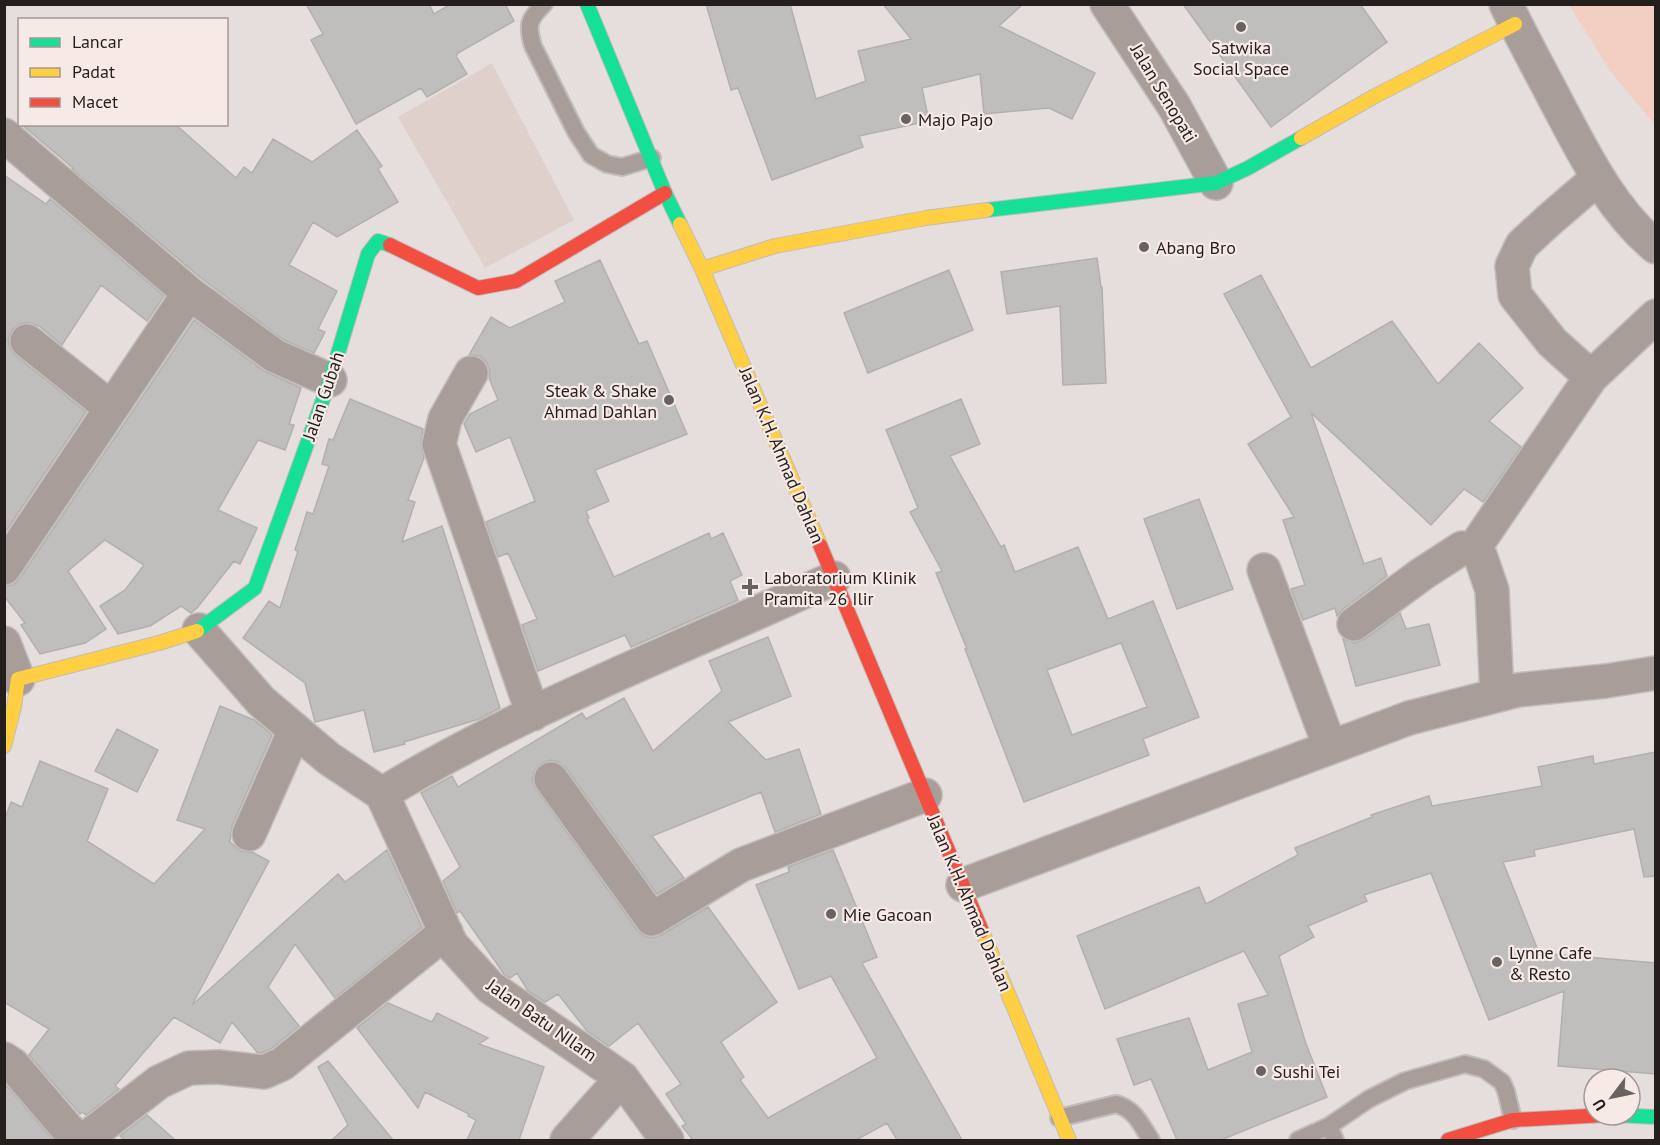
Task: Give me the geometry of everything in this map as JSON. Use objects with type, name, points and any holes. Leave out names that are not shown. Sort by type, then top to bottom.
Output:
[{"type":"street","name":"Jalan K.H. Ahmad Dahlan","points":[[587,4],[666,193],[702,269],[834,578],[1069,1140]]},
{"type":"street","name":"Jalan Senopati","points":[[1107,4],[1174,106],[1216,183]]},
{"type":"street","points":[[702,269],[774,246],[915,220],[1052,201],[1160,191],[1216,183],[1248,168],[1375,96],[1510,14],[1598,178],[1638,232],[1656,247]]},
{"type":"street","points":[[4,135],[189,293],[275,356],[330,380]]},
{"type":"street","points":[[1591,377],[1552,342],[1515,295],[1512,266],[1522,245],[1598,178]]},
{"type":"street","name":"Jalan Gubah","points":[[12,698],[199,630],[255,588],[330,380],[368,254],[378,241],[478,288],[516,281],[666,193]]},
{"type":"street","points":[[4,568],[189,293]]},
{"type":"street","points":[[1473,550],[1591,377],[1656,316]]},
{"type":"street","points":[[27,341],[111,408]]},
{"type":"street","points":[[471,373],[445,419],[439,444],[533,714]]},
{"type":"street","points":[[1354,624],[1462,548],[1473,550],[1480,555],[1492,590],[1497,695]]},
{"type":"street","points":[[1263,570],[1330,747]]},
{"type":"street","points":[[199,630],[261,701],[328,758],[382,794],[426,767],[533,714],[834,578]]},
{"type":"street","points":[[4,643],[12,698],[4,746]]},
{"type":"street","points":[[963,885],[1409,718],[1518,690],[1606,681],[1656,673]]},
{"type":"street","points":[[249,834],[295,730]]},
{"type":"street","points":[[551,779],[652,919],[741,866],[925,795]]},
{"type":"street","name":"Jalan Batu NIlam","points":[[382,794],[451,944],[490,987],[622,1078],[667,1140]]},
{"type":"street","points":[[84,1140],[159,1082],[189,1068],[218,1067],[264,1072],[282,1064],[446,932]]},
{"type":"street","points":[[4,1059],[13,1065],[78,1140]]},
{"type":"street","points":[[567,1140],[622,1078]]},
{"type":"street","points":[[1448,1140],[1513,1120],[1582,1116]]},
{"type":"lane","points":[[544,4],[531,17],[529,31],[533,46],[576,132],[591,155],[607,164],[622,167],[652,158]]},
{"type":"lane","points":[[1298,1140],[1332,1133],[1369,1099],[1405,1081],[1465,1064],[1484,1069],[1502,1082],[1513,1120]]},
{"type":"lane","points":[[1059,1118],[1116,1104],[1125,1106],[1134,1113],[1151,1140]]},
{"type":"shaded area","points":[[1569,5],[1655,5],[1655,125],[1611,72]]},
{"type":"shaded area","points":[[492,63],[574,220],[485,268],[398,117]]},
{"type":"building","points":[[306,4],[429,4],[434,14],[451,4],[505,4],[514,21],[458,53],[456,56],[467,74],[427,97],[421,88],[356,124],[311,40],[323,34]]},
{"type":"building","points":[[706,4],[790,4],[816,99],[866,81],[858,51],[911,39],[883,4],[1023,4],[999,26],[1095,73],[1072,119],[1049,108],[984,114],[980,74],[922,88],[929,121],[859,136],[863,147],[772,180],[738,88],[731,90]]},
{"type":"building","points":[[1183,4],[1360,4],[1387,42],[1271,127]]},
{"type":"building","points":[[23,126],[177,126],[236,178],[244,167],[252,173],[273,139],[312,162],[357,130],[382,166],[378,169],[398,202],[337,237],[313,222],[289,265],[337,291],[318,329],[325,332],[314,353],[284,340],[201,278]]},
{"type":"building","points":[[4,175],[46,204],[50,199],[164,296],[147,321],[101,285],[62,345],[39,326],[30,323],[21,323],[12,330],[8,339],[15,355],[86,412],[4,534]]},
{"type":"building","points":[[1097,258],[1102,287],[1106,383],[1063,385],[1060,306],[1007,314],[1001,272]]},
{"type":"building","points":[[600,260],[639,344],[647,341],[687,434],[595,470],[609,501],[586,511],[589,518],[587,519],[614,577],[709,533],[711,539],[723,533],[742,575],[730,581],[738,600],[631,647],[625,635],[538,671],[522,625],[537,619],[508,553],[498,557],[486,522],[535,501],[510,437],[476,452],[464,424],[470,414],[498,400],[489,378],[487,363],[480,356],[469,355],[491,317],[510,328],[565,302],[555,281]]},
{"type":"building","points":[[949,270],[973,330],[868,373],[844,313]]},
{"type":"building","points":[[1261,275],[1311,368],[1392,321],[1438,384],[1479,343],[1523,388],[1489,421],[1521,447],[1483,502],[1464,489],[1431,525],[1311,413],[1364,564],[1381,558],[1387,576],[1337,616],[1335,608],[1303,620],[1291,589],[1305,585],[1283,520],[1294,517],[1248,444],[1291,417],[1224,294]]},
{"type":"building","points":[[194,320],[264,371],[301,388],[289,424],[294,425],[285,450],[258,440],[218,510],[257,528],[255,533],[240,564],[234,561],[191,613],[181,606],[150,626],[118,634],[100,606],[125,590],[144,565],[105,540],[68,571],[106,629],[85,643],[40,654],[21,625],[25,623],[4,596],[4,586],[13,585],[20,578]]},
{"type":"building","points":[[350,399],[423,429],[421,440],[424,458],[408,500],[415,502],[402,542],[442,526],[500,708],[479,719],[374,752],[364,710],[315,722],[305,683],[243,638],[269,601],[280,608],[298,551],[295,550],[307,512],[313,514],[329,466],[322,464],[329,439],[333,440]]},
{"type":"building","points":[[961,399],[980,444],[950,456],[1001,547],[1004,545],[1015,572],[1078,547],[1108,619],[1153,601],[1199,717],[1143,739],[1149,755],[1024,802],[936,573],[942,571],[910,512],[918,508],[886,430]],"holes":[[[1121,643],[1147,707],[1072,735],[1047,670]]]},
{"type":"building","points":[[1199,499],[1233,589],[1177,609],[1144,519]]},
{"type":"building","points":[[1400,613],[1406,629],[1429,624],[1440,665],[1356,686],[1343,639],[1355,643],[1365,639]]},
{"type":"building","points":[[768,637],[791,696],[728,722],[766,760],[799,749],[821,814],[775,832],[761,792],[652,836],[684,878],[657,894],[566,768],[550,760],[541,764],[534,772],[532,780],[536,789],[637,930],[644,936],[653,938],[708,907],[777,1002],[721,1042],[744,1077],[740,1080],[768,1118],[877,1058],[831,976],[799,989],[756,885],[789,872],[788,867],[833,850],[877,957],[862,963],[962,1140],[897,1140],[887,1123],[856,1140],[693,1140],[682,1126],[686,1124],[666,1094],[681,1084],[638,1023],[609,1046],[587,1031],[558,994],[545,1002],[528,991],[517,973],[510,978],[504,974],[460,911],[457,913],[443,881],[460,867],[421,793],[452,776],[458,787],[582,713],[586,719],[624,698],[653,751],[722,691],[709,661]]},
{"type":"building","points":[[220,706],[254,720],[272,735],[232,826],[230,842],[241,851],[252,852],[269,861],[192,1005],[338,874],[345,882],[387,850],[422,927],[335,998],[295,944],[268,987],[299,1026],[272,1048],[261,1053],[257,1052],[232,1022],[220,1043],[174,1017],[115,1086],[119,1089],[86,1115],[82,1112],[80,1114],[29,1055],[49,1029],[4,1002],[4,821],[11,802],[22,807],[40,761],[108,789],[87,841],[154,884],[205,829],[177,820]]},
{"type":"building","points":[[117,729],[158,750],[137,792],[95,771]]},
{"type":"building","points":[[1656,752],[1656,876],[1644,877],[1634,829],[1534,850],[1535,856],[1503,862],[1539,953],[1656,963],[1656,1074],[1642,1073],[1642,1067],[1558,1066],[1564,991],[1489,1020],[1431,873],[1364,895],[1367,901],[1308,926],[1314,937],[1279,956],[1306,1044],[1327,1097],[1221,1140],[1177,1140],[1151,1079],[1134,1085],[1117,1039],[1189,1018],[1208,1070],[1252,1052],[1238,1004],[1268,995],[1244,951],[1105,1009],[1077,936],[1199,887],[1206,904],[1298,855],[1295,848],[1372,817],[1371,815],[1429,796],[1432,806],[1542,786],[1538,767],[1593,756],[1594,764]]},
{"type":"building","points":[[388,1003],[432,1022],[437,1013],[488,1038],[479,1044],[544,1067],[519,1140],[467,1140],[476,1120],[468,1116],[469,1114],[425,1092],[418,1108],[357,1028]]},
{"type":"building","points":[[328,1061],[393,1140],[332,1140],[348,1125],[318,1067]]},
{"type":"building","points":[[7,1086],[53,1140],[4,1140],[4,1089]]},
{"type":"building","points":[[147,1115],[175,1140],[125,1140],[120,1136]]},
{"type":"traffic: fast","points":[[587,4],[680,224]]},
{"type":"traffic: fast","points":[[987,210],[1216,183],[1301,138]]},
{"type":"traffic: fast","points":[[197,631],[255,588],[330,380],[368,254],[378,241],[390,245]]},
{"type":"traffic: fast","points":[[1642,1116],[1656,1117]]},
{"type":"traffic: slow","points":[[1301,138],[1375,96],[1515,24]]},
{"type":"traffic: slow","points":[[702,269],[775,246],[926,218],[987,210]]},
{"type":"traffic: slow","points":[[680,224],[702,269],[820,545]]},
{"type":"traffic: slow","points":[[4,746],[14,707],[18,679],[197,631]]},
{"type":"traffic: slow","points":[[982,931],[1069,1140]]},
{"type":"traffic: jam","points":[[390,245],[478,288],[516,281],[665,193]]},
{"type":"traffic: jam","points":[[820,545],[982,931]]},
{"type":"traffic: jam","points":[[1448,1140],[1513,1120],[1582,1116]]},
{"type":"place","name":"Satwika Social Space","points":[[1241,27]]},
{"type":"place","name":"Majo Pajo","points":[[906,119]]},
{"type":"place","name":"Abang Bro","points":[[1144,247]]},
{"type":"place","name":"Steak & Shake Ahmad Dahlan","points":[[669,400]]},
{"type":"place","name":"Laboratorium Klinik Pramita 26 Ilir","points":[[750,587]]},
{"type":"place","name":"Mie Gacoan","points":[[831,914]]},
{"type":"place","name":"Lynne Cafe & Resto","points":[[1497,962]]},
{"type":"place","name":"Sushi Tei","points":[[1261,1071]]}]
